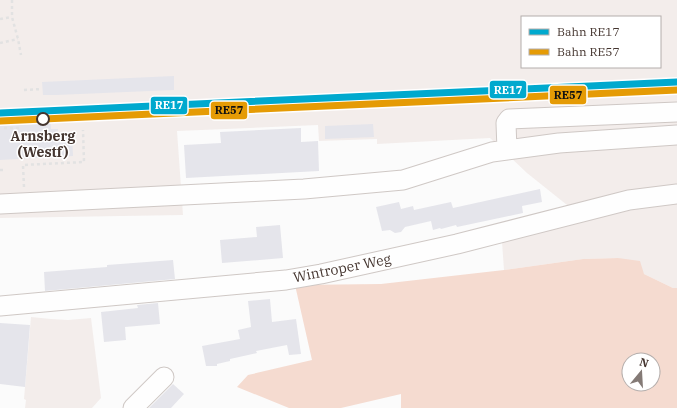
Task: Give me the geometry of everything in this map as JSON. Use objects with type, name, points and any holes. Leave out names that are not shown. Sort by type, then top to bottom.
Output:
[{"type":"street","points":[[507,150],[506,124],[509,120],[677,112]]},
{"type":"street","points":[[0,204],[304,189],[403,180],[492,152],[559,143],[677,136]]},
{"type":"street","name":"Wintroper Weg","points":[[0,306],[279,280],[315,275],[456,244],[629,200],[677,194]]},
{"type":"street","points":[[133,408],[164,377]]},
{"type":"path","points":[[12,0],[12,17],[21,55]]},
{"type":"path","points":[[0,19],[12,17]]},
{"type":"path","points":[[0,44],[18,39]]},
{"type":"path","points":[[24,90],[42,89]]},
{"type":"path","points":[[4,128],[20,128]]},
{"type":"path","points":[[24,203],[23,165],[84,162],[83,130]]},
{"type":"path","points":[[0,170],[5,170]]},
{"type":"shaded area","points":[[0,0],[677,0],[677,185],[572,209],[527,173],[490,138],[377,144],[377,139],[319,141],[318,125],[177,131],[183,215],[0,218]]},
{"type":"shaded area","points":[[677,201],[677,288],[673,288],[644,274],[618,258],[583,259],[504,270],[502,242],[627,211]]},
{"type":"shaded area","points":[[618,258],[640,261],[644,274],[673,288],[677,288],[677,408],[401,408],[401,394],[341,408],[289,408],[237,387],[248,375],[312,360],[295,285],[381,284],[504,270],[583,259]]},
{"type":"shaded area","points":[[31,317],[68,320],[91,318],[101,398],[92,408],[25,408],[26,400],[24,399]]},
{"type":"building","points":[[174,76],[174,90],[43,95],[42,82]]},
{"type":"building","points":[[50,115],[51,129],[58,129],[58,132],[72,132],[73,156],[0,160],[0,117]]},
{"type":"building","points":[[373,124],[374,137],[325,139],[325,126]]},
{"type":"building","points":[[301,128],[301,142],[318,141],[319,171],[186,178],[184,145],[221,143],[220,132]]},
{"type":"building","points":[[540,189],[542,202],[522,206],[523,213],[457,227],[456,225],[433,230],[431,221],[405,227],[401,232],[395,233],[390,230],[382,231],[376,207],[399,202],[401,209],[413,206],[414,210],[451,202],[453,208]]},
{"type":"building","points":[[280,225],[283,258],[222,263],[220,240],[257,237],[256,227]]},
{"type":"building","points":[[173,260],[175,279],[45,291],[44,272]]},
{"type":"building","points":[[270,299],[272,322],[296,319],[301,354],[289,355],[287,345],[256,351],[257,353],[230,359],[230,361],[217,364],[217,366],[206,366],[202,346],[240,339],[238,330],[251,327],[248,301]]},
{"type":"building","points":[[158,303],[160,324],[125,327],[126,340],[104,342],[101,312],[138,308],[137,305]]},
{"type":"building","points":[[0,323],[30,325],[25,387],[0,384]]},
{"type":"building","points":[[173,384],[184,394],[171,408],[149,408]]},
{"type":"rail line","name":"RE17","points":[[0,113],[677,82]]},
{"type":"rail line","name":"RE57","points":[[0,121],[677,90]]},
{"type":"place","name":"Arnsberg (Westf)","points":[[43,119]]}]
